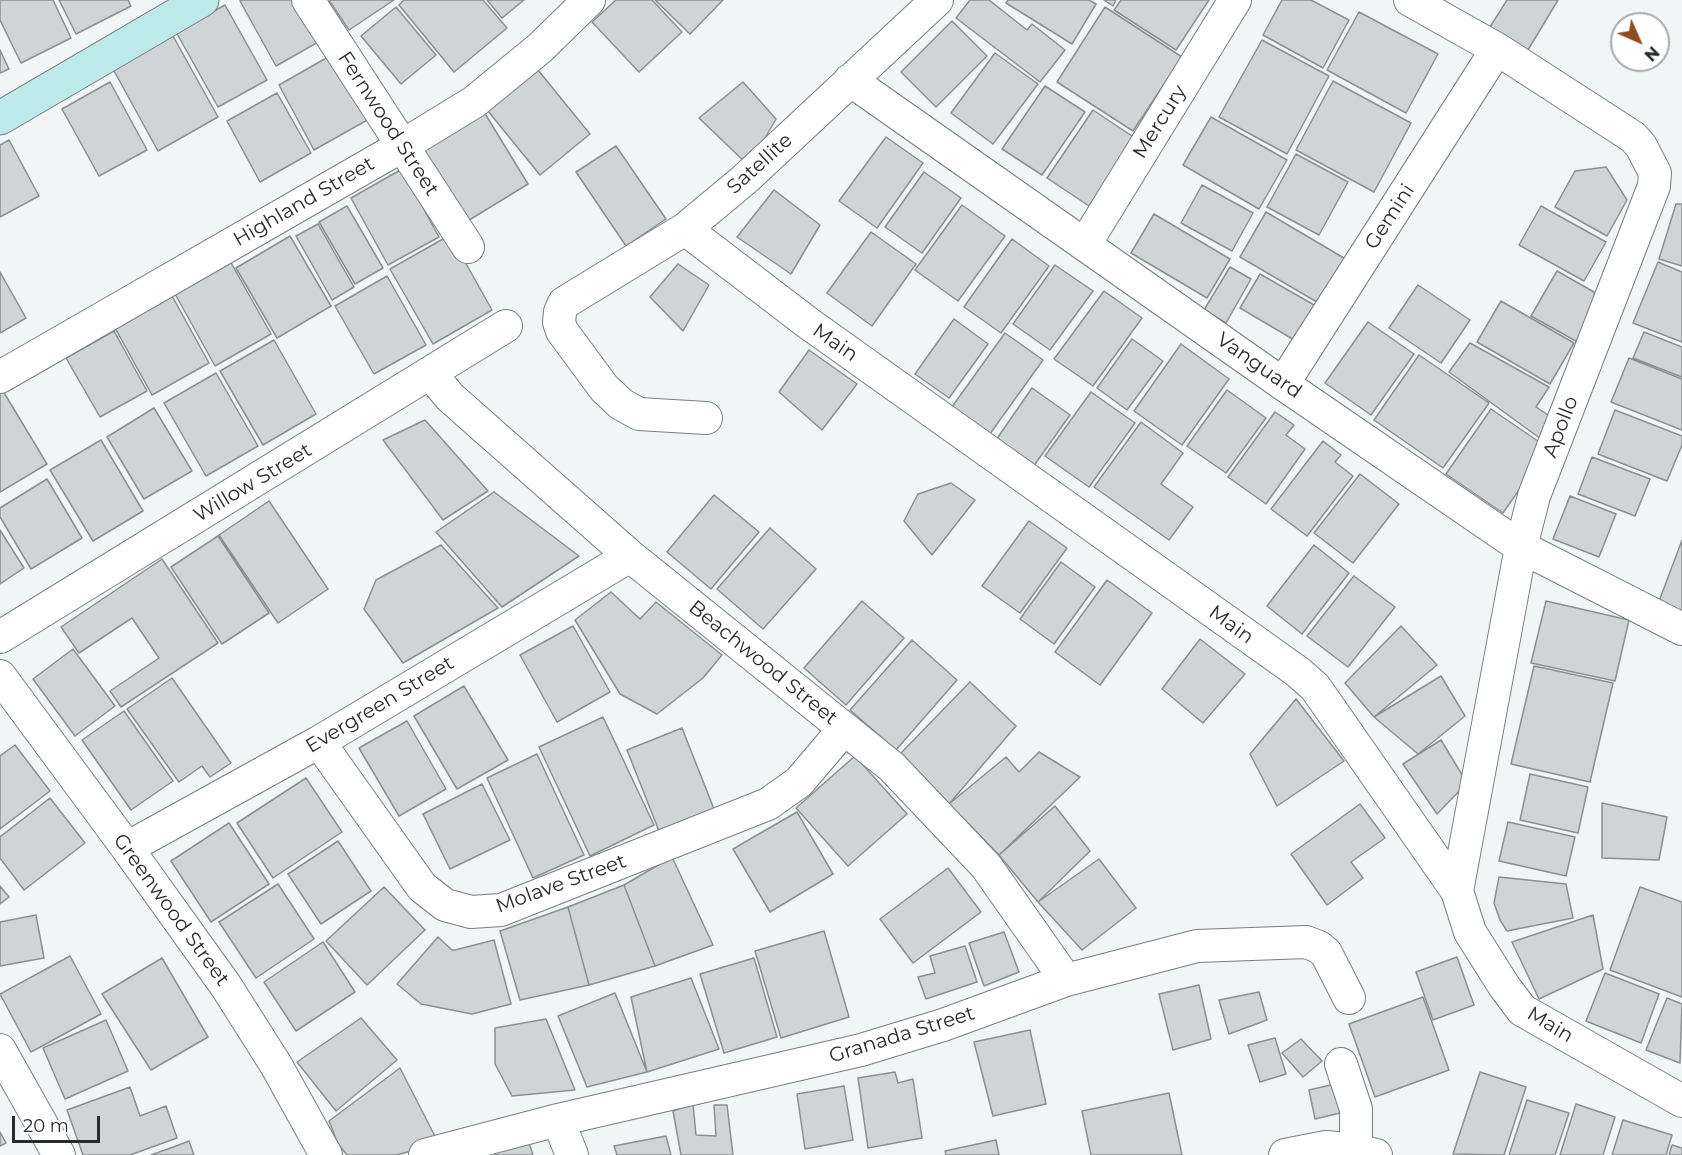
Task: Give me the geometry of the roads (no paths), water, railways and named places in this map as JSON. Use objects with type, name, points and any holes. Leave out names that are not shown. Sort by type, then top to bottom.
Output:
[{"type":"street","points":[[0,118],[202,0]]},
{"type":"street","name":"Fernwood Street","points":[[308,0],[468,247]]},
{"type":"street","name":"Highland Street","points":[[0,377],[402,146],[474,102],[540,48],[589,0]]},
{"type":"street","name":"Satellite","points":[[706,418],[639,414],[621,404],[604,387],[562,332],[560,312],[564,303],[685,229],[744,180],[937,0]]},
{"type":"street","name":"Mercury","points":[[1085,244],[1235,0]]},
{"type":"street","points":[[1410,0],[1497,49]]},
{"type":"street","name":"Gemini","points":[[1283,384],[1497,49]]},
{"type":"street","name":"Apollo","points":[[1457,891],[1521,547],[1534,496],[1654,186],[1655,173],[1641,146],[1633,137],[1497,49]]},
{"type":"street","name":"Vanguard","points":[[850,80],[1283,384],[1521,547],[1682,629]]},
{"type":"street","name":"Main","points":[[685,229],[808,323],[1298,672],[1315,687],[1457,891],[1470,933],[1522,1010],[1682,1101]]},
{"type":"street","name":"Willow Street","points":[[0,637],[506,326]]},
{"type":"street","name":"Beachwood Street","points":[[430,373],[450,397],[630,556],[892,767],[986,866],[1066,980]]},
{"type":"street","name":"Evergreen Street","points":[[127,848],[319,742],[630,556]]},
{"type":"street","name":"Greenwood Street","points":[[0,676],[226,986],[276,1065],[326,1155]]},
{"type":"street","name":"Molave Street","points":[[319,742],[422,887],[445,905],[471,912],[501,910],[768,804],[799,782],[844,729]]},
{"type":"street","name":"Granada Street","points":[[425,1155],[558,1120],[861,1050],[943,1026],[1066,980],[1197,946],[1306,942],[1319,946],[1326,953],[1349,998]]},
{"type":"street","points":[[0,1050],[59,1155]]},
{"type":"street","points":[[1285,1155],[1326,1147],[1363,1153],[1356,1109],[1341,1064]]},
{"type":"street","points":[[558,1120],[572,1155]]}]
